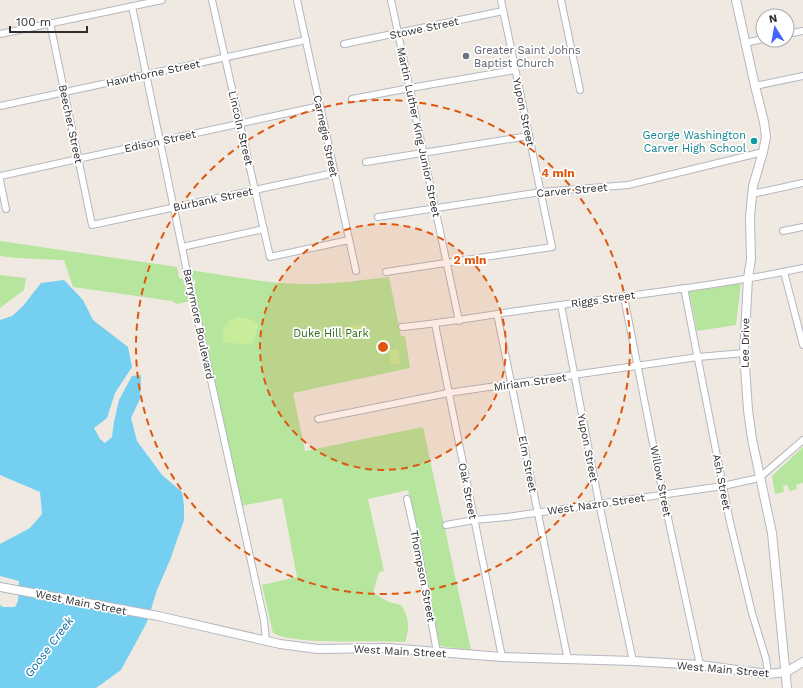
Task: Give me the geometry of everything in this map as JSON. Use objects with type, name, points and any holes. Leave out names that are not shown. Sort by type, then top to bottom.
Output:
[{"type":"main road","name":"Lee Drive","points":[[736,0],[764,122],[766,137],[752,194],[750,217],[751,259],[748,278],[744,353],[748,410],[759,478],[772,533],[787,688]]},
{"type":"main road","name":"West Main Street","points":[[2,587],[158,616],[266,641],[318,649],[387,648],[502,658],[633,661],[700,665],[768,674],[786,672],[803,662]]},
{"type":"street","points":[[0,34],[162,0]]},
{"type":"street","name":"Lincoln Street","points":[[212,0],[270,257],[349,240]]},
{"type":"street","name":"Carnegie Street","points":[[297,0],[356,271]]},
{"type":"street","name":"Martin Luther King Junior Street","points":[[391,0],[460,320]]},
{"type":"street","name":"Yupon Street","points":[[448,263],[552,247],[542,192],[501,0]]},
{"type":"street","points":[[561,0],[580,90]]},
{"type":"street","name":"Barrymore Boulevard","points":[[132,6],[182,247],[262,613],[266,641]]},
{"type":"street","name":"Stowe Street","points":[[344,44],[503,11]]},
{"type":"street","name":"Beecher Street","points":[[50,23],[92,225]]},
{"type":"street","name":"Hawthorne Street","points":[[0,106],[306,40]]},
{"type":"street","points":[[745,43],[755,41]]},
{"type":"street","points":[[352,99],[515,70]]},
{"type":"street","points":[[755,86],[803,76]]},
{"type":"street","name":"Edison Street","points":[[0,176],[320,106]]},
{"type":"street","points":[[366,162],[529,136]]},
{"type":"street","name":"Carver Street","points":[[378,217],[542,192],[628,185],[763,152]]},
{"type":"street","name":"Burbank Street","points":[[92,225],[334,173]]},
{"type":"street","points":[[0,180],[6,209]]},
{"type":"street","points":[[752,194],[803,183]]},
{"type":"street","points":[[783,231],[803,227]]},
{"type":"street","points":[[182,247],[264,229]]},
{"type":"street","points":[[386,272],[448,263]]},
{"type":"street","name":"Riggs Street","points":[[402,327],[435,324],[624,297],[803,268]]},
{"type":"street","points":[[784,272],[803,345]]},
{"type":"street","name":"Ash Street","points":[[684,288],[730,522],[752,613],[766,659],[768,674]]},
{"type":"street","name":"Willow Street","points":[[624,297],[663,495],[700,665]]},
{"type":"street","name":"Yupon Street","points":[[561,305],[599,503],[633,661]]},
{"type":"street","name":"Elm Street","points":[[497,314],[568,660]]},
{"type":"street","name":"Oak Street","points":[[435,324],[502,658]]},
{"type":"street","name":"Miriam Street","points":[[318,419],[448,393],[574,376],[638,365],[744,353]]},
{"type":"street","name":"West Nazro Street","points":[[446,525],[723,486],[759,478],[803,440]]},
{"type":"street","name":"Thompson Street","points":[[407,499],[437,652]]},
{"type":"green space","points":[[0,241],[177,267],[179,278],[183,279],[185,286],[188,287],[190,301],[177,304],[172,301],[73,287],[64,260],[0,256]]},
{"type":"green space","name":"Duke Hill Park","points":[[189,270],[294,284],[349,282],[389,277],[401,336],[405,336],[410,368],[293,393],[305,451],[423,427],[471,650],[439,646],[408,490],[368,499],[384,571],[379,572],[373,593],[389,602],[401,605],[406,614],[408,623],[408,632],[405,642],[303,640],[284,637],[273,633],[262,585],[297,577],[282,498],[241,506],[193,285],[196,283],[195,280],[191,279]]},
{"type":"green space","points":[[0,275],[26,278],[24,290],[0,308]]},
{"type":"green space","points":[[741,282],[736,325],[697,331],[689,292],[690,290]]},
{"type":"green space","points":[[239,317],[252,320],[258,325],[253,343],[249,345],[223,342],[225,326],[230,321]]},
{"type":"green space","points":[[364,324],[366,335],[350,338],[348,326]]},
{"type":"green space","points":[[398,349],[400,363],[391,365],[389,350]]},
{"type":"green space","points":[[803,447],[803,483],[796,485],[797,489],[790,491],[787,485],[783,486],[784,492],[775,494],[772,476]]},
{"type":"water","name":"Goose Creek","points":[[64,280],[83,300],[93,320],[128,347],[132,367],[115,393],[107,418],[94,428],[100,439],[105,443],[112,437],[119,400],[132,376],[141,375],[140,399],[131,418],[137,441],[162,475],[182,492],[184,520],[170,560],[157,590],[147,622],[121,670],[96,688],[0,688],[0,605],[3,607],[15,607],[18,601],[19,581],[0,576],[0,544],[30,528],[42,514],[40,492],[0,475],[0,320],[12,316],[23,306],[41,283]]},
{"type":"place","name":"Greater Saint Johns Baptist Church","points":[[466,56]]},
{"type":"place","name":"George Washington Carver High School","points":[[754,141]]}]
